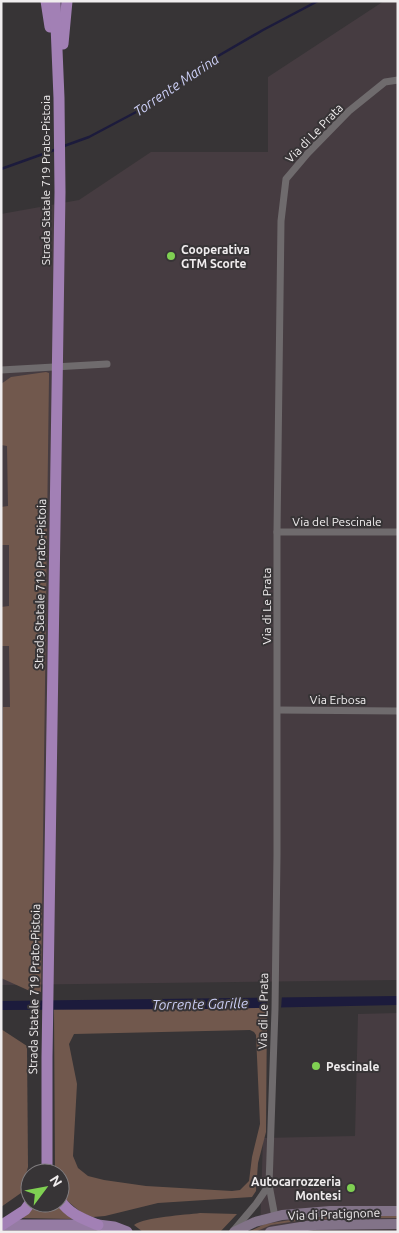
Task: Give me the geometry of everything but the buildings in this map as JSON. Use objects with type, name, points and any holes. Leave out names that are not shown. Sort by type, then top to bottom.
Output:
[{"type":"highway","points":[[46,1],[59,95]]},
{"type":"highway","name":"Strada Statale 719 Prato-Pistoia","points":[[47,1163],[48,962],[60,192],[59,95],[55,1]]},
{"type":"highway","points":[[59,95],[67,1]]},
{"type":"highway","points":[[70,1211],[77,1216],[98,1225]]},
{"type":"highway","points":[[2,1225],[20,1213]]},
{"type":"main road","name":"Via di Pratignone","points":[[233,1232],[254,1222],[275,1217],[330,1211],[398,1211]]},
{"type":"main road","name":"Via di Pratignone","points":[[271,1232],[314,1225],[398,1224]]},
{"type":"main road","points":[[2,1225],[98,1225],[114,1227],[127,1232]]},
{"type":"street","name":"Via di Le Prata","points":[[275,1217],[269,1185],[275,1009],[278,710],[277,532],[281,221],[286,179],[308,153],[349,111],[385,82],[398,80]]},
{"type":"street","points":[[1,370],[107,364]]},
{"type":"street","name":"Via del Pescinale","points":[[277,532],[398,532]]},
{"type":"street","name":"Via Erbosa","points":[[278,710],[398,711]]},
{"type":"street","points":[[233,1232],[269,1185]]},
{"type":"shaded area","points":[[384,1],[398,1],[398,980],[1,985],[1,214],[79,200],[151,152],[268,152],[268,77]]},
{"type":"shaded area","points":[[49,373],[49,377],[41,992],[32,992],[1,978],[3,707],[10,707],[9,646],[2,646],[1,607],[9,606],[9,545],[1,545],[1,507],[8,506],[7,446],[1,445],[1,384],[11,377]]},
{"type":"shaded area","points":[[267,1008],[266,1132],[258,1163],[256,1191],[252,1197],[158,1203],[105,1216],[93,1217],[82,1213],[70,1203],[70,1163],[55,1163],[54,1009]],"holes":[[[250,1030],[256,1035],[260,1124],[252,1157],[249,1181],[240,1190],[146,1186],[88,1176],[78,1168],[73,1156],[77,1084],[69,1044],[74,1034]]]},
{"type":"shaded area","points":[[398,1013],[398,1232],[260,1232],[263,1138],[355,1136],[358,1014]]},
{"type":"shaded area","points":[[1,1029],[27,1046],[28,1163],[20,1163],[20,1194],[1,1207]]},
{"type":"shaded area","points":[[26,1213],[67,1213],[73,1219],[21,1218]]},
{"type":"shaded area","points":[[200,1213],[237,1214],[220,1232],[143,1232],[134,1225],[156,1218]]},
{"type":"shaded area","points":[[349,1215],[398,1216],[398,1218],[309,1220],[309,1218]]},
{"type":"shaded area","points":[[297,1219],[297,1221],[271,1225],[255,1232],[248,1232],[265,1224]]},
{"type":"water","name":"Torrente Garille","points":[[398,996],[398,1005],[206,1009],[1,1010],[1,1001]]},
{"type":"pier","points":[[267,995],[282,995],[281,1009],[267,1009]]},
{"type":"waterway","name":"Torrente Marina","points":[[64,146],[89,137],[155,102],[206,63],[318,1]]},
{"type":"waterway","name":"Torrente Marina","points":[[1,169],[57,149]]},
{"type":"place","name":"Cooperativa GTM Scorte","points":[[171,256]]},
{"type":"place","name":"Pescinale","points":[[316,1066]]},
{"type":"place","name":"Autocarrozzeria Montesi","points":[[351,1188]]}]
